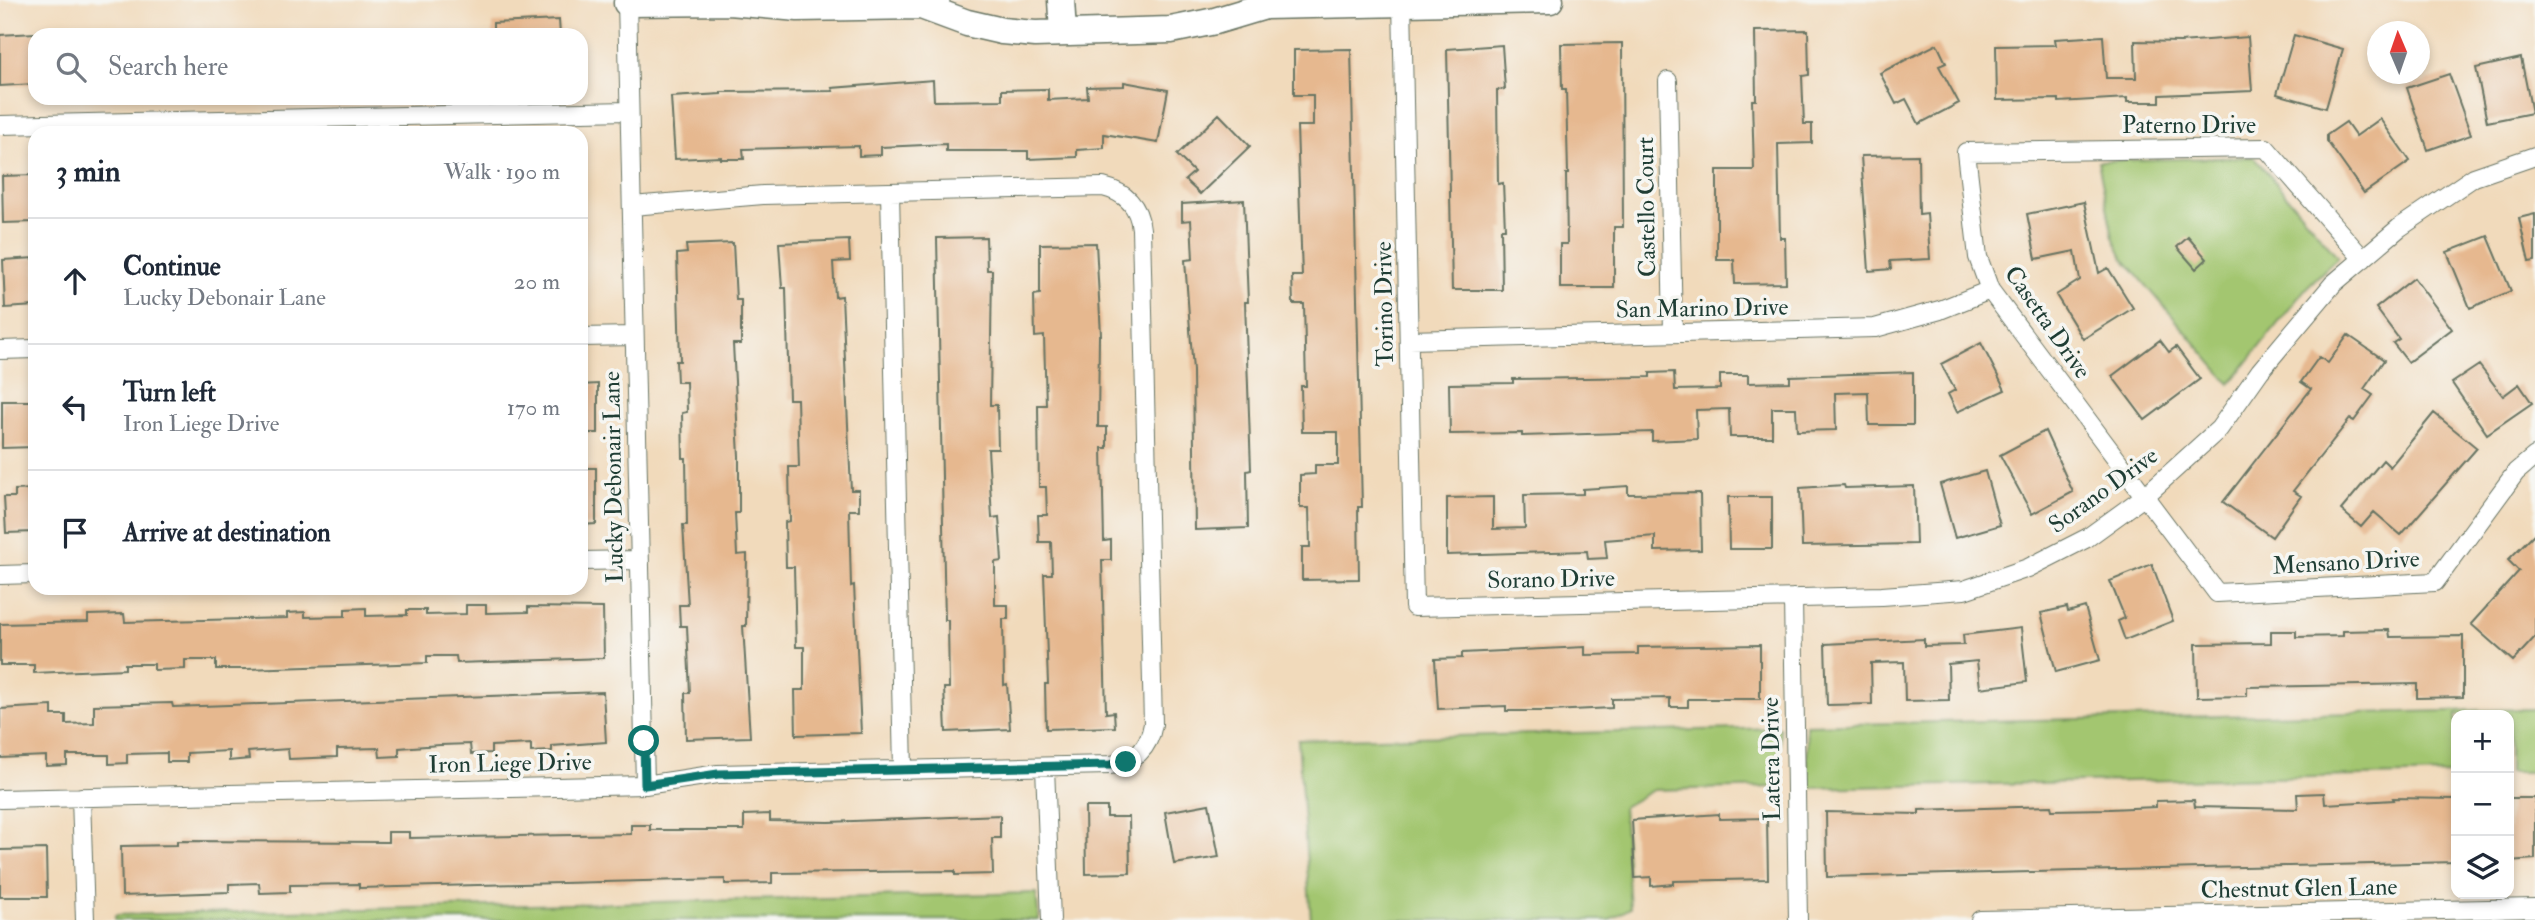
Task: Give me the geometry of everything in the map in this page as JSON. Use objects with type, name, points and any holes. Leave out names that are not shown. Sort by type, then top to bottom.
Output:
[{"type":"street","points":[[1061,0],[1063,33]]},
{"type":"street","points":[[627,2],[706,1],[798,8],[931,3],[992,30],[1021,34],[1171,30],[1215,21],[1254,3],[1550,0]]},
{"type":"street","name":"Lucky Debonair Lane","points":[[627,2],[645,785]]},
{"type":"street","name":"Torino Drive","points":[[1402,2],[1414,607]]},
{"type":"street","name":"Castello Court","points":[[1668,81],[1673,333]]},
{"type":"street","points":[[0,125],[629,111]]},
{"type":"street","name":"Paterno Drive","points":[[1966,152],[2266,148],[2363,259]]},
{"type":"street","name":"Casetta Drive","points":[[1966,152],[1978,257],[1990,290],[2145,496]]},
{"type":"street","name":"Sorano Drive","points":[[1414,607],[1793,598],[1964,590],[2028,568],[2075,544],[2145,496],[2219,429],[2260,371],[2333,284],[2399,228],[2474,177],[2535,156]]},
{"type":"street","name":"Iron Liege Drive","points":[[0,799],[645,785],[718,774],[1118,765],[1142,750],[1153,724],[1142,229],[1137,212],[1122,194],[1103,187],[890,192]]},
{"type":"street","points":[[632,206],[763,195],[890,192],[903,770]]},
{"type":"street","name":"San Marino Drive","points":[[1409,340],[1875,328],[1940,310],[1990,290]]},
{"type":"street","points":[[588,337],[634,336]]},
{"type":"street","points":[[0,350],[28,349]]},
{"type":"street","name":"Mensano Drive","points":[[2145,496],[2217,593],[2435,582],[2516,472],[2535,456]]},
{"type":"street","points":[[588,561],[639,560]]},
{"type":"street","points":[[0,575],[28,574]]},
{"type":"street","name":"Latera Drive","points":[[1793,598],[1798,920]]},
{"type":"street","points":[[1045,767],[1051,920]]},
{"type":"street","points":[[81,797],[85,920]]},
{"type":"street","name":"Chestnut Glen Lane","points":[[1980,920],[2535,908]]},
{"type":"green space","points":[[2254,157],[2338,257],[2306,288],[2230,384],[2123,258],[2113,237],[2098,161]]},
{"type":"green space","points":[[2535,709],[2535,772],[2514,772],[2514,710],[2489,710]]},
{"type":"green space","points":[[2451,711],[2451,774],[1809,788],[1806,725]]},
{"type":"green space","points":[[1780,728],[1778,787],[1653,790],[1623,807],[1630,908],[1609,920],[1311,920],[1298,740]]},
{"type":"green space","points":[[1036,893],[1039,920],[115,920],[115,915]]},
{"type":"building","points":[[559,20],[560,28],[493,28],[493,23]]},
{"type":"building","points":[[1808,30],[1809,75],[1802,76],[1804,124],[1812,124],[1812,143],[1778,144],[1780,238],[1785,238],[1786,283],[1735,284],[1734,260],[1717,260],[1717,170],[1754,170],[1752,100],[1756,100],[1755,31]]},
{"type":"building","points":[[28,33],[28,84],[0,86],[0,35]]},
{"type":"building","points":[[2294,35],[2343,49],[2326,108],[2277,94]]},
{"type":"building","points":[[2103,36],[2106,78],[2136,78],[2135,41],[2180,42],[2248,37],[2252,91],[2160,95],[2160,102],[2127,102],[2127,98],[2059,102],[2059,99],[1997,100],[1996,46],[2056,45],[2055,39]]},
{"type":"building","points":[[1622,43],[1623,227],[1614,227],[1614,288],[1560,288],[1560,244],[1567,244],[1568,174],[1566,89],[1562,89],[1561,44]]},
{"type":"building","points":[[1937,44],[1946,63],[1939,66],[1959,103],[1919,124],[1906,99],[1896,104],[1880,73]]},
{"type":"building","points":[[1502,45],[1505,89],[1497,90],[1498,184],[1503,183],[1505,229],[1501,229],[1502,290],[1452,290],[1447,49]]},
{"type":"building","points":[[1351,49],[1362,507],[1358,507],[1359,579],[1302,580],[1302,547],[1310,547],[1309,508],[1300,508],[1300,475],[1315,474],[1315,465],[1338,465],[1338,432],[1302,432],[1301,386],[1306,386],[1304,304],[1293,304],[1292,276],[1302,276],[1297,126],[1313,126],[1313,95],[1294,95],[1294,50]]},
{"type":"building","points":[[2521,58],[2532,113],[2487,122],[2476,68]]},
{"type":"building","points":[[2449,74],[2471,135],[2428,150],[2407,88],[2430,84],[2430,80]]},
{"type":"building","points":[[933,80],[934,101],[1002,100],[1002,90],[1048,89],[1048,100],[1088,98],[1087,87],[1124,86],[1124,82],[1168,90],[1158,143],[1104,134],[1104,148],[1077,150],[1077,157],[1028,159],[1028,151],[946,151],[946,144],[881,147],[881,155],[859,156],[859,146],[743,149],[744,159],[675,159],[671,97],[721,92],[833,91],[832,88]]},
{"type":"building","points":[[1219,114],[1250,146],[1200,194],[1185,180],[1194,172],[1177,155]]},
{"type":"building","points":[[2380,119],[2410,161],[2364,193],[2327,141],[2327,135],[2346,122],[2356,136]]},
{"type":"building","points":[[1918,155],[1919,214],[1927,213],[1930,259],[1890,261],[1891,269],[1869,271],[1861,156]]},
{"type":"building","points":[[28,175],[28,222],[3,223],[2,176]]},
{"type":"building","points":[[1244,200],[1251,470],[1247,471],[1248,528],[1195,530],[1193,371],[1185,260],[1193,259],[1191,220],[1182,221],[1182,204]]},
{"type":"building","points":[[2084,202],[2099,273],[2108,268],[2133,308],[2083,339],[2056,295],[2080,280],[2075,251],[2036,259],[2027,214]]},
{"type":"building","points":[[2535,214],[2535,261],[2529,262],[2519,218]]},
{"type":"building","points":[[2488,236],[2511,291],[2470,308],[2447,252]]},
{"type":"building","points":[[986,237],[987,270],[992,270],[990,405],[997,405],[998,449],[988,449],[992,518],[999,517],[1002,561],[995,562],[995,605],[1008,605],[1008,619],[1003,619],[1004,685],[1007,684],[1010,729],[946,732],[944,688],[949,688],[948,620],[945,620],[937,238]]},
{"type":"building","points":[[2188,237],[2207,259],[2196,269],[2177,247]]},
{"type":"building","points":[[849,240],[850,261],[833,262],[835,297],[842,296],[851,490],[859,490],[859,510],[849,510],[861,733],[796,735],[795,690],[804,690],[804,647],[796,647],[794,567],[786,567],[785,522],[790,521],[789,467],[799,467],[797,399],[789,399],[786,288],[782,288],[779,243]]},
{"type":"building","points":[[733,243],[736,300],[741,300],[741,344],[733,344],[739,456],[739,513],[735,513],[737,555],[747,554],[746,626],[743,626],[750,737],[686,739],[685,693],[690,693],[687,626],[680,626],[679,605],[688,605],[683,525],[687,525],[686,458],[683,458],[682,413],[687,412],[686,382],[677,382],[676,361],[680,361],[677,254],[687,253],[686,245]]},
{"type":"building","points":[[1096,243],[1101,335],[1098,427],[1107,427],[1107,448],[1102,448],[1104,541],[1111,540],[1111,560],[1102,560],[1106,713],[1114,712],[1115,727],[1046,729],[1045,684],[1048,684],[1044,574],[1052,574],[1051,542],[1039,542],[1038,515],[1047,515],[1046,487],[1039,487],[1038,405],[1046,405],[1044,336],[1035,337],[1034,295],[1040,294],[1040,244]]},
{"type":"building","points":[[28,258],[28,306],[5,308],[3,260]]},
{"type":"building","points":[[2414,278],[2452,329],[2408,362],[2393,343],[2399,339],[2376,308]]},
{"type":"building","points":[[2348,335],[2384,360],[2364,389],[2373,395],[2354,421],[2350,419],[2293,491],[2301,496],[2272,537],[2223,502],[2311,389],[2301,382],[2319,357],[2328,363]]},
{"type":"building","points":[[2160,340],[2169,352],[2176,347],[2200,379],[2145,420],[2112,376]]},
{"type":"building","points":[[1981,343],[2005,390],[1957,412],[1948,394],[1955,390],[1941,364]]},
{"type":"building","points":[[2479,365],[2503,396],[2519,384],[2532,403],[2487,434],[2452,383]]},
{"type":"building","points":[[1674,372],[1675,390],[1720,389],[1720,375],[1748,375],[1748,383],[1790,382],[1790,376],[1913,372],[1913,425],[1869,425],[1868,392],[1835,393],[1836,430],[1797,431],[1796,408],[1772,408],[1772,437],[1730,437],[1729,409],[1696,410],[1697,439],[1652,441],[1652,432],[1522,436],[1522,433],[1450,434],[1449,384],[1513,383],[1513,379],[1650,377],[1650,373]]},
{"type":"building","points":[[598,384],[598,433],[588,433],[588,385]]},
{"type":"building","points":[[2,401],[28,401],[28,447],[2,448]]},
{"type":"building","points":[[2434,413],[2477,448],[2401,535],[2374,512],[2361,527],[2341,510],[2383,460],[2390,467]]},
{"type":"building","points":[[2045,431],[2073,492],[2032,514],[2000,455]]},
{"type":"building","points":[[588,468],[596,468],[596,524],[588,525]]},
{"type":"building","points":[[1985,471],[2000,525],[1955,538],[1940,484]]},
{"type":"building","points":[[1844,485],[1845,488],[1914,486],[1916,544],[1802,546],[1800,488]]},
{"type":"building","points":[[1628,486],[1628,494],[1700,493],[1701,550],[1655,551],[1655,536],[1605,540],[1607,558],[1588,559],[1587,551],[1447,555],[1447,498],[1493,497],[1493,529],[1525,528],[1524,495],[1583,494],[1583,489]]},
{"type":"building","points":[[28,489],[28,532],[6,533],[4,497],[15,497],[15,490]]},
{"type":"building","points":[[1728,497],[1772,497],[1772,549],[1729,549]]},
{"type":"building","points":[[2535,533],[2535,637],[2513,661],[2471,624],[2519,571],[2508,560]]},
{"type":"building","points":[[2152,564],[2173,621],[2125,640],[2118,621],[2125,618],[2110,581]]},
{"type":"building","points":[[466,605],[486,605],[486,613],[528,612],[528,607],[603,608],[604,658],[457,663],[456,656],[427,656],[427,663],[246,669],[216,669],[216,660],[185,660],[185,669],[154,670],[154,664],[125,664],[125,669],[34,673],[34,665],[0,665],[0,624],[88,622],[88,615],[124,614],[125,622],[287,618],[287,613],[305,612],[305,617],[345,616],[345,609],[366,608],[366,616],[407,615],[407,610],[426,610],[426,615],[466,614]]},
{"type":"building","points":[[2067,607],[2068,612],[2085,607],[2100,660],[2056,672],[2041,613]]},
{"type":"building","points":[[2021,628],[2027,682],[1980,688],[1977,661],[1948,664],[1949,700],[1905,701],[1904,662],[1871,663],[1872,704],[1827,705],[1825,644],[1924,639],[1924,646],[1964,645],[1963,635]]},
{"type":"building","points":[[2389,630],[2390,637],[2463,636],[2463,697],[2417,698],[2417,684],[2247,687],[2247,696],[2197,697],[2196,644],[2271,643],[2271,631],[2296,631],[2296,637],[2343,636],[2343,631]]},
{"type":"building","points":[[1760,645],[1760,699],[1688,699],[1688,707],[1670,707],[1670,698],[1612,699],[1612,708],[1551,711],[1506,711],[1506,706],[1438,709],[1435,659],[1462,658],[1462,653],[1585,647],[1585,655],[1638,654],[1638,647]]},
{"type":"building","points":[[603,692],[606,742],[552,746],[552,751],[531,752],[531,744],[491,746],[491,753],[471,754],[470,744],[399,748],[399,756],[380,757],[379,748],[337,749],[337,757],[289,759],[288,749],[248,752],[249,759],[229,761],[229,751],[187,753],[187,762],[167,762],[167,753],[127,754],[127,763],[109,764],[109,755],[67,755],[67,765],[46,766],[46,756],[0,758],[0,709],[52,706],[52,715],[66,715],[66,724],[94,723],[94,705],[172,703],[173,707]]},
{"type":"building","points":[[2324,793],[2325,804],[2394,800],[2393,798],[2451,799],[2451,862],[1827,877],[1826,812],[1919,814],[1919,810],[2051,806],[2052,810],[2109,809],[2156,807],[2156,801],[2194,800],[2195,807],[2298,809],[2297,794]]},
{"type":"building","points":[[2514,798],[2535,798],[2535,859],[2514,861]]},
{"type":"building","points":[[1209,804],[1219,857],[1174,864],[1165,812]]},
{"type":"building","points":[[1085,807],[1107,807],[1107,817],[1129,817],[1130,873],[1086,874]]},
{"type":"building","points":[[770,814],[770,821],[829,822],[1000,815],[1000,838],[992,838],[993,874],[955,875],[955,871],[772,873],[772,883],[725,884],[725,879],[359,888],[359,884],[290,885],[290,892],[260,893],[259,883],[229,884],[229,892],[122,896],[121,846],[177,845],[177,841],[388,842],[388,832],[409,832],[409,838],[631,834],[631,825],[650,825],[650,830],[744,830],[744,815]]},
{"type":"building","points":[[1719,814],[1719,819],[1767,818],[1768,879],[1673,881],[1673,884],[1651,886],[1651,877],[1635,878],[1632,820]]},
{"type":"building","points":[[46,849],[47,897],[0,897],[0,850]]},
{"type":"route","points":[[644,741],[645,785],[718,774],[1118,765],[1126,762]]}]
